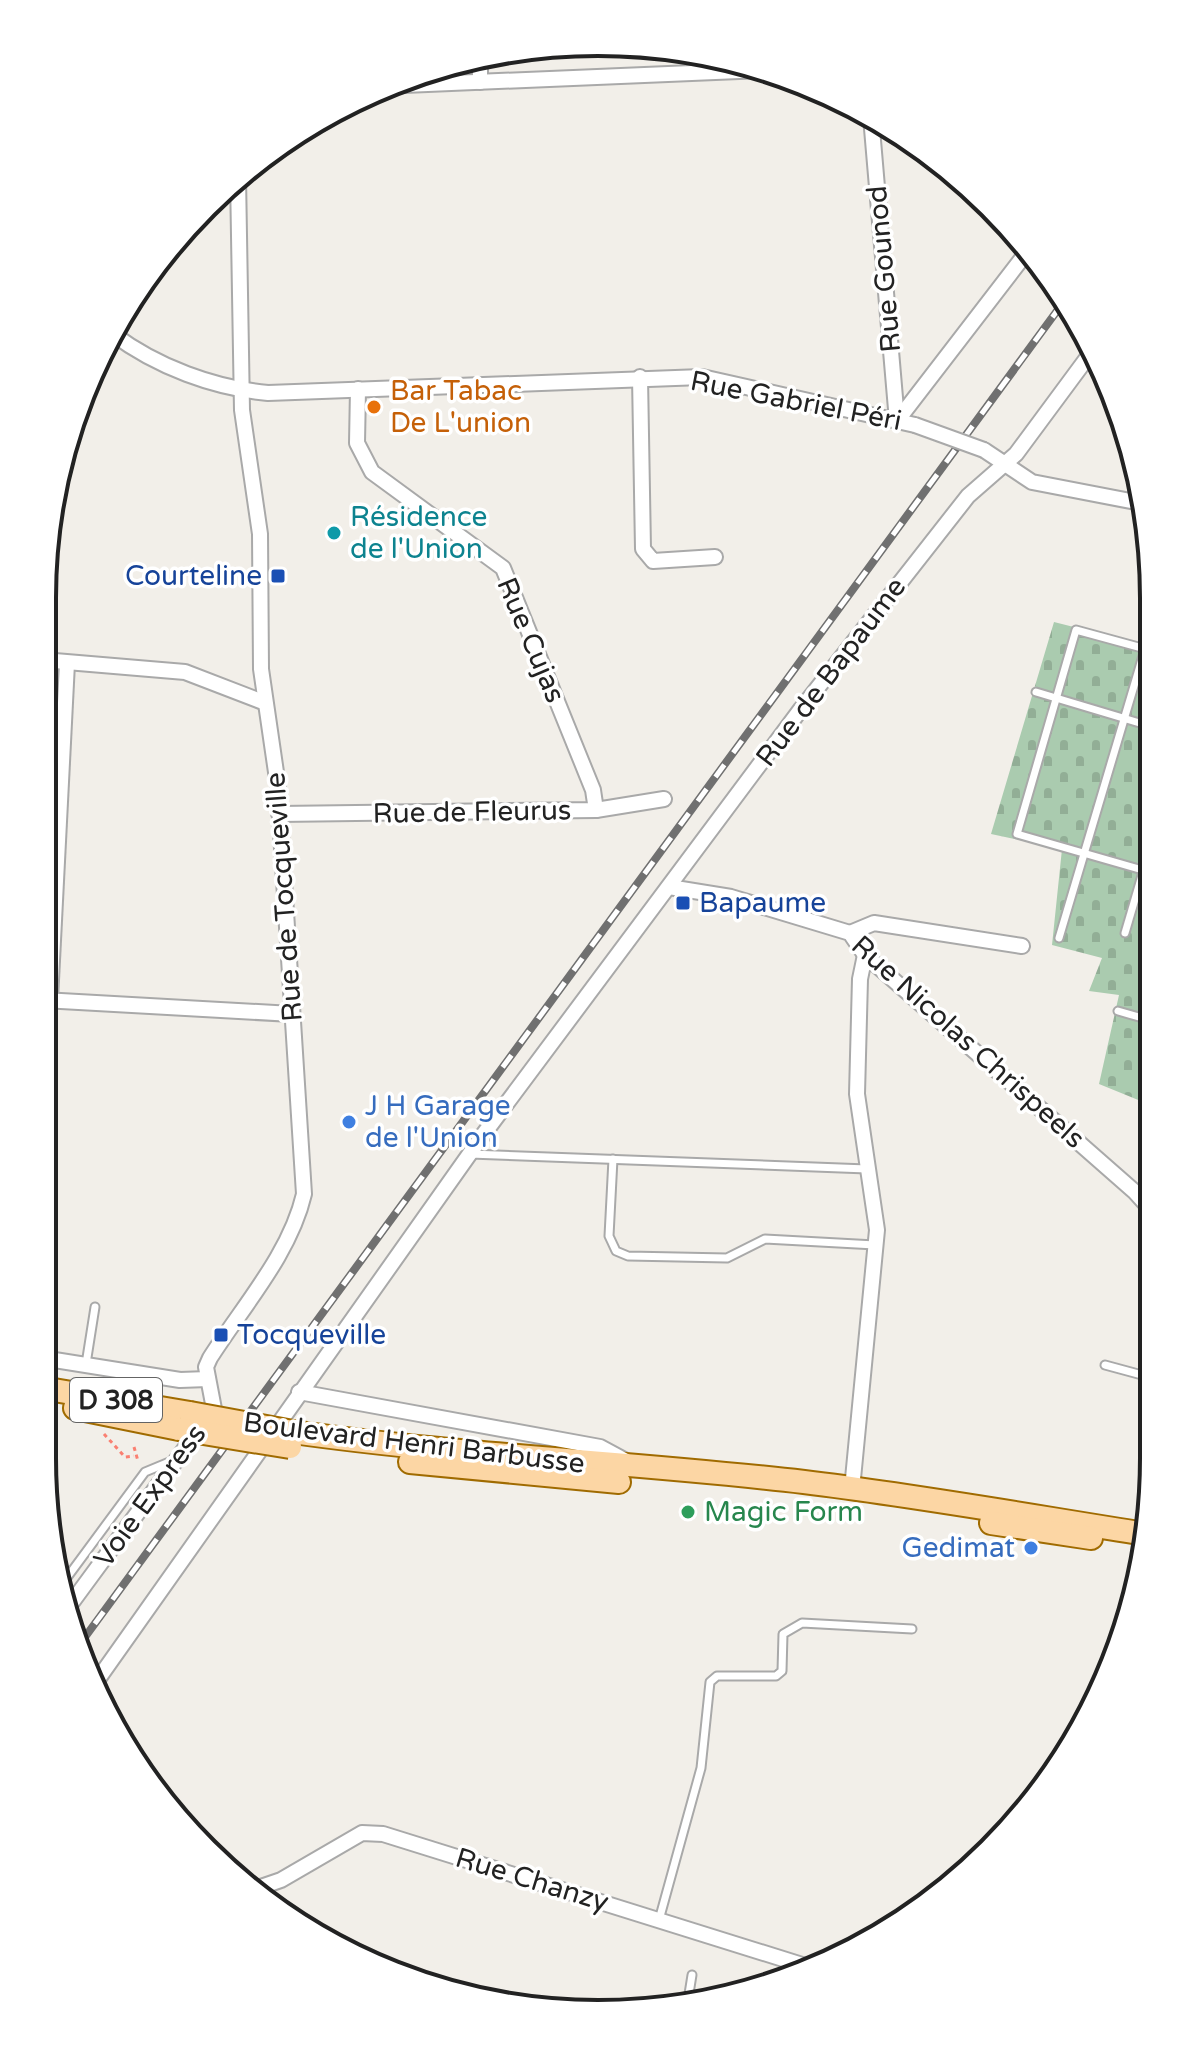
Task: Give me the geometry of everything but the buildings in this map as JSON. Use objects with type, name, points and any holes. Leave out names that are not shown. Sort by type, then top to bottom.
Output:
[{"type":"main road","name":"D 308","points":[[56,1391],[184,1421]]},
{"type":"main road","name":"D 308","points":[[56,1404],[103,1414],[184,1421]]},
{"type":"main road","name":"Boulevard Henri Barbusse","points":[[184,1421],[399,1460],[539,1476],[836,1499],[1133,1545]]},
{"type":"main road","name":"Boulevard Henri Barbusse","points":[[292,1439],[852,1489],[1053,1516],[1135,1532]]},
{"type":"street","points":[[480,69],[480,82]]},
{"type":"street","points":[[427,84],[727,72]]},
{"type":"street","name":"Rue Gounod","points":[[872,131],[897,421]]},
{"type":"street","name":"Rue de Tocqueville","points":[[208,1379],[206,1367],[210,1358],[298,1221],[305,1175],[279,814],[270,724],[263,702],[260,534],[241,390],[238,194]]},
{"type":"street","points":[[897,421],[1021,260]]},
{"type":"street","name":"Rue Gabriel Péri","points":[[122,340],[146,355],[241,390],[268,393],[702,377],[915,425],[984,450],[1002,465],[1032,482],[1131,501]]},
{"type":"street","name":"Rue de Bapaume","points":[[101,1674],[470,1154],[669,887],[908,570],[968,496],[1016,454],[1085,361]]},
{"type":"street","points":[[640,377],[643,549],[653,561],[715,557]]},
{"type":"street","name":"Rue Cujas","points":[[358,389],[357,443],[363,460],[372,472],[503,568],[593,790],[596,810]]},
{"type":"street","points":[[56,662],[185,672],[263,702]]},
{"type":"street","points":[[56,840],[67,663]]},
{"type":"street","name":"Rue de Fleurus","points":[[279,814],[596,810],[664,799]]},
{"type":"street","name":"Rue Nicolas Chrispeels","points":[[669,887],[731,897],[850,933],[865,955],[1140,1199]]},
{"type":"street","points":[[850,933],[874,923],[1022,946]]},
{"type":"street","points":[[852,1489],[877,1230],[857,1094],[860,979],[865,955]]},
{"type":"street","points":[[56,1001],[292,1014]]},
{"type":"street","points":[[56,1361],[180,1380],[208,1379]]},
{"type":"street","name":"Voie Express","points":[[74,1599],[214,1409],[208,1379]]},
{"type":"street","name":"Boulevard Henri Barbusse","points":[[299,1392],[600,1447],[639,1469]]},
{"type":"street","name":"Rue Chanzy","points":[[265,1886],[281,1880],[362,1833],[383,1834],[794,1963]]},
{"type":"lane","points":[[1140,648],[1076,630],[1017,834],[1140,870]]},
{"type":"lane","points":[[1059,938],[1124,718],[1140,674]]},
{"type":"lane","points":[[1036,692],[1140,723]]},
{"type":"lane","points":[[1125,933],[1140,881]]},
{"type":"lane","points":[[1118,1011],[1140,1017]]},
{"type":"lane","points":[[470,1154],[867,1169]]},
{"type":"lane","points":[[613,1159],[609,1236],[616,1251],[628,1256],[727,1258],[765,1239],[875,1245]]},
{"type":"lane","points":[[86,1366],[95,1307]]},
{"type":"lane","points":[[1105,1365],[1140,1374]]},
{"type":"lane","points":[[69,1575],[145,1472],[176,1459]]},
{"type":"lane","points":[[659,1920],[701,1768],[710,1682],[717,1676],[776,1676],[782,1671],[783,1634],[802,1623],[912,1629]]},
{"type":"lane","points":[[689,1992],[692,1975]]},
{"type":"path","points":[[103,1414],[98,1429],[125,1457],[134,1456]]},
{"type":"path","points":[[134,1447],[134,1456],[145,1472]]},
{"type":"green space","points":[[1054,622],[1140,644],[1140,1101],[1099,1084],[1119,995],[1089,991],[1102,958],[1052,945],[1062,849],[991,834]]},
{"type":"railway","points":[[86,1635],[1057,311]]},
{"type":"place","name":"Bar Tabac De L'union","points":[[374,407]]},
{"type":"place","name":"Résidence de l'Union","points":[[334,533]]},
{"type":"place","name":"Courteline","points":[[278,576]]},
{"type":"place","name":"Bapaume","points":[[683,903]]},
{"type":"place","name":"J H Garage de l'Union","points":[[349,1122]]},
{"type":"place","name":"Tocqueville","points":[[221,1335]]},
{"type":"place","name":"Magic Form","points":[[688,1512]]},
{"type":"place","name":"Gedimat","points":[[1031,1548]]}]
